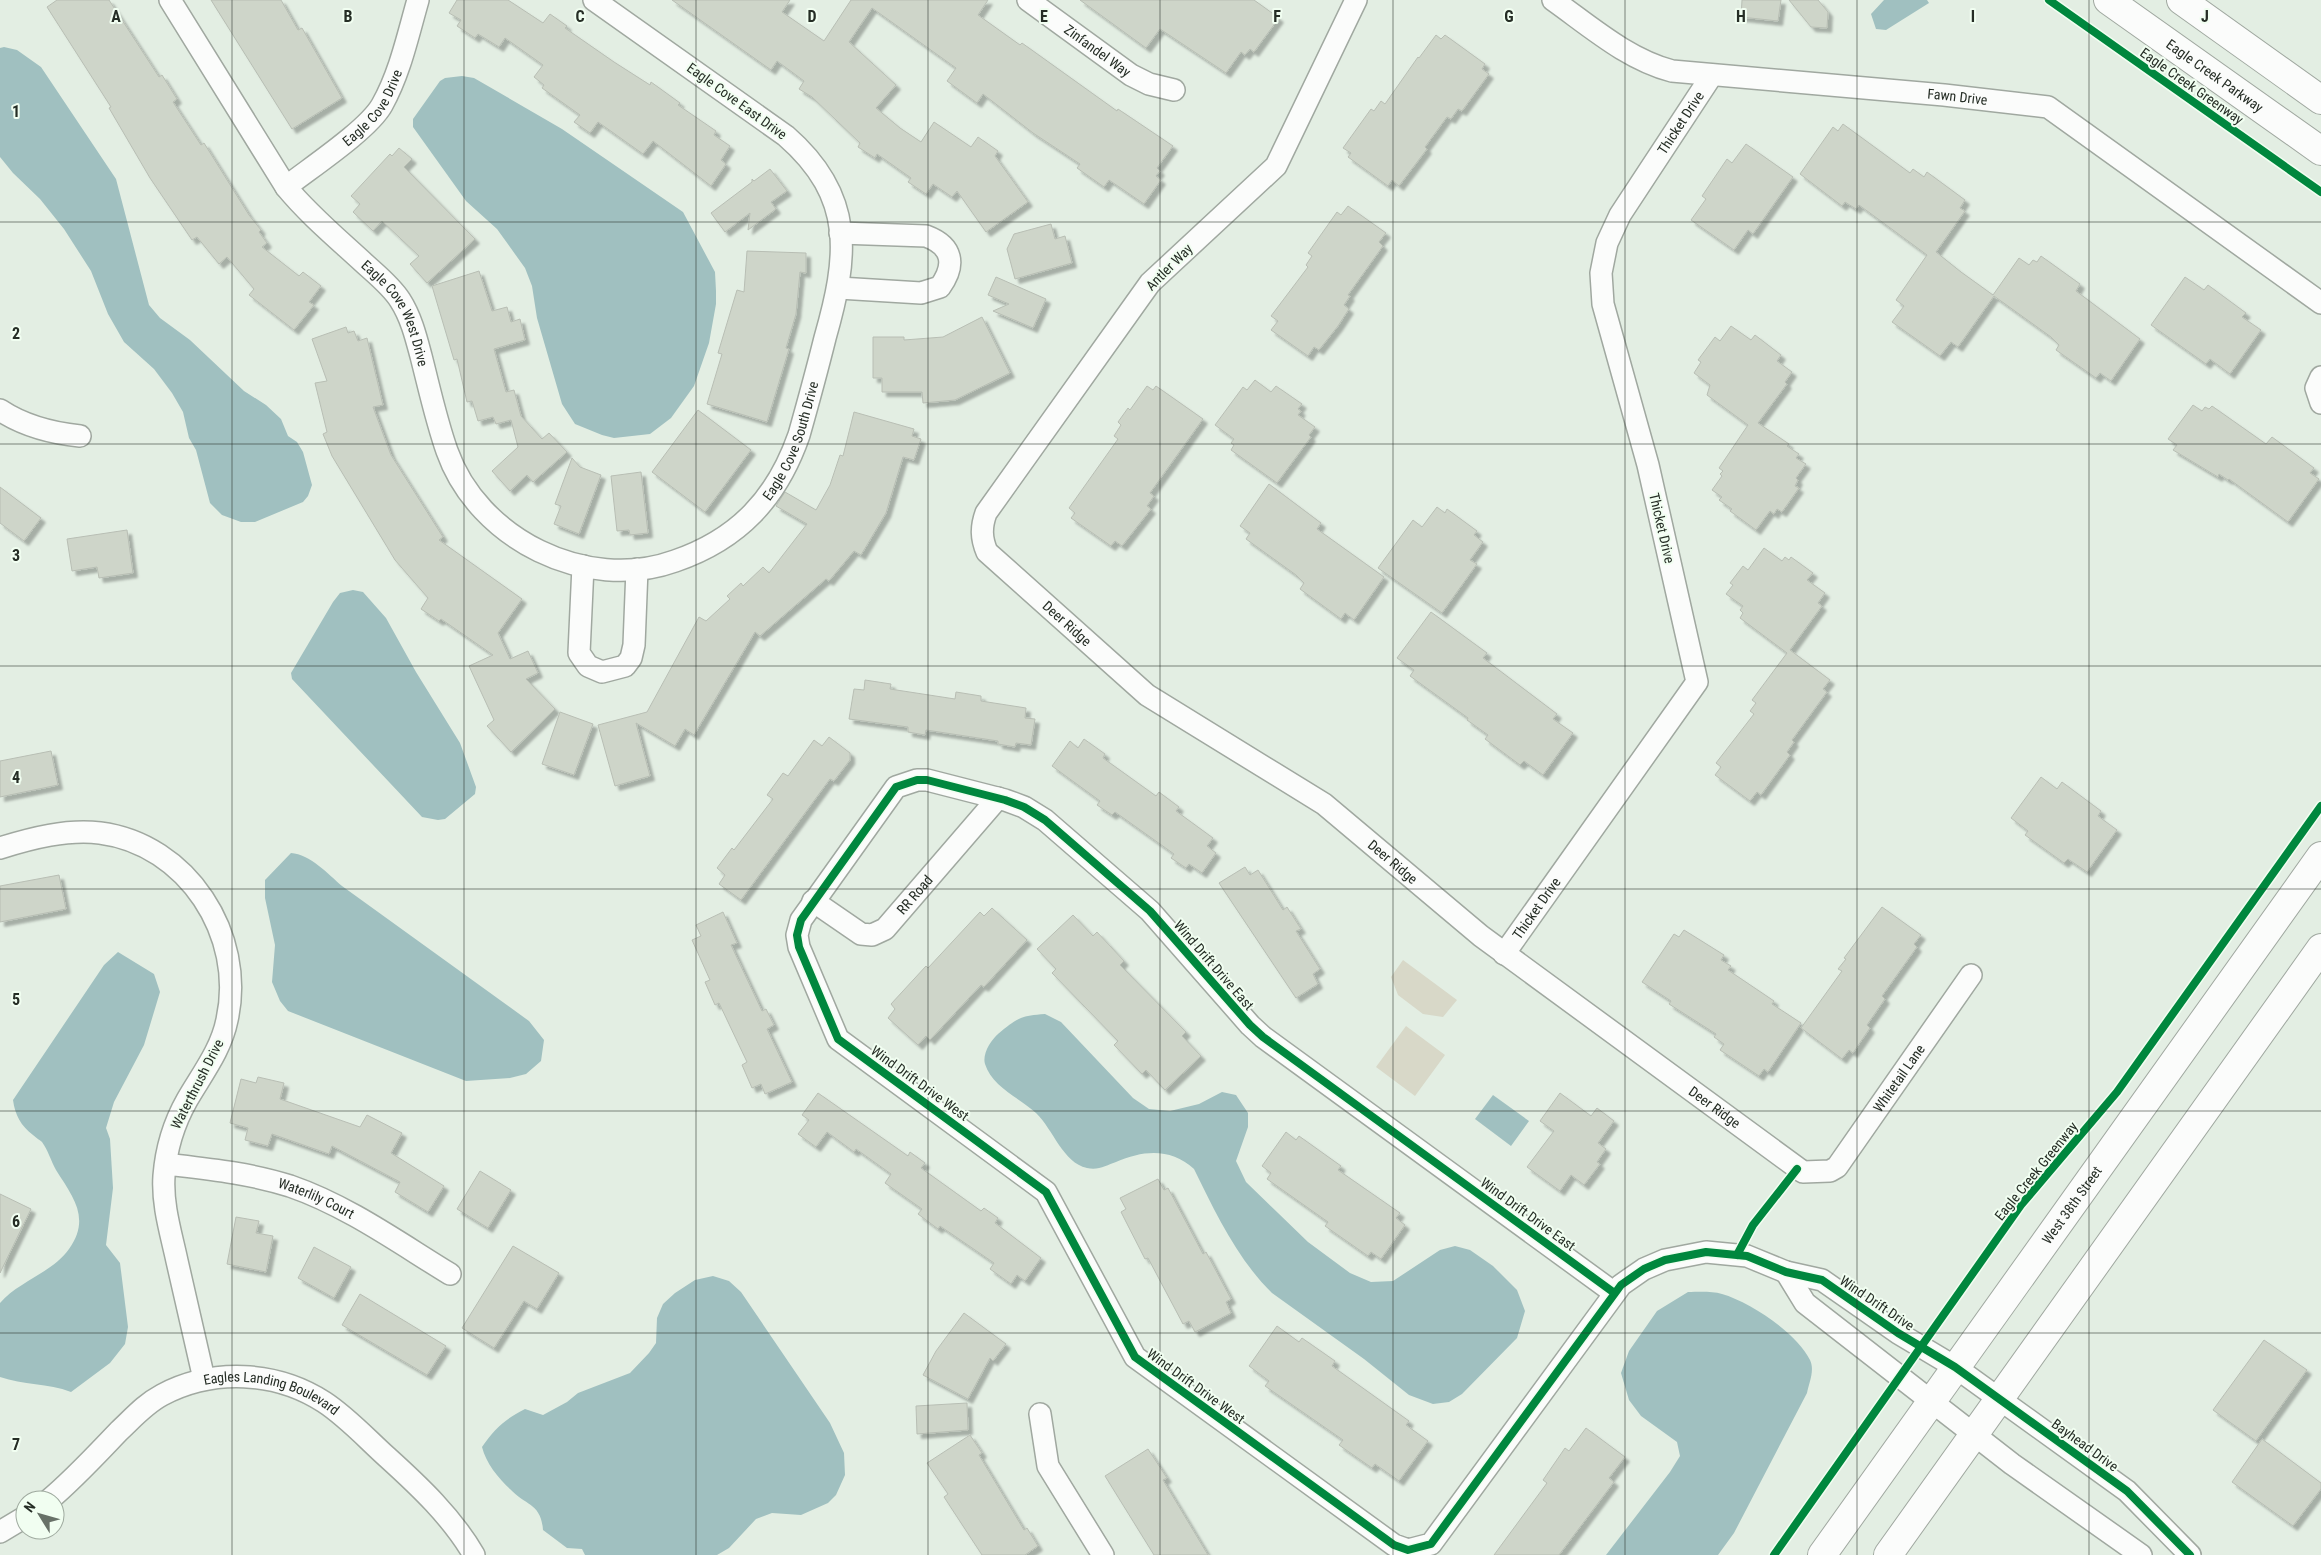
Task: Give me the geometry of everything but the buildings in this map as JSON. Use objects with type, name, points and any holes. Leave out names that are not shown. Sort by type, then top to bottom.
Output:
[{"type":"main road","name":"Eagle Creek Parkway","points":[[2108,0],[2321,151]]},
{"type":"main road","points":[[2181,0],[2321,100]]},
{"type":"main road","name":"West 38th Street","points":[[1822,1555],[2321,856]]},
{"type":"main road","points":[[1888,1555],[2321,948]]},
{"type":"street","name":"Eagle Cove West Drive","points":[[170,0],[286,187],[301,204],[389,286],[403,304],[414,331],[447,452],[461,480],[474,498],[494,521],[520,540],[549,556],[583,566],[621,570],[637,569]]},
{"type":"street","name":"Eagle Cove Drive","points":[[286,187],[365,125],[382,106],[398,72],[418,0]]},
{"type":"street","name":"Eagle Cove East Drive","points":[[594,0],[794,143],[816,168],[827,187],[835,207],[840,234]]},
{"type":"street","name":"Zinfandel Way","points":[[1028,0],[1130,75],[1149,84],[1174,90]]},
{"type":"street","name":"Antler Way","points":[[982,535],[982,525],[986,513],[1150,283],[1276,166],[1356,0]]},
{"type":"street","name":"Fawn Drive","points":[[1553,0],[1640,61],[1672,72],[1944,95],[2048,107],[2321,303]]},
{"type":"street","name":"Thicket Drive","points":[[1504,954],[1697,682],[1648,465],[1603,304],[1601,273],[1604,253],[1617,220],[1712,75]]},
{"type":"street","name":"Eagle Cove South Drive","points":[[637,569],[669,564],[705,550],[733,533],[771,494],[792,455],[799,435],[839,288],[843,250],[840,234]]},
{"type":"street","points":[[839,288],[920,293],[936,290],[950,271],[949,256],[943,246],[936,240],[926,236],[840,234]]},
{"type":"street","points":[[2321,377],[2316,388],[2321,403]]},
{"type":"street","points":[[0,410],[34,426],[60,434],[80,436]]},
{"type":"street","name":"Deer Ridge","points":[[982,535],[983,543],[990,556],[1147,695],[1324,804],[1504,954],[1799,1170],[1820,1173]]},
{"type":"street","points":[[583,566],[579,653],[588,666],[602,672],[624,666],[631,658],[634,645],[637,569]]},
{"type":"street","name":"Wind Drift Drive East","points":[[813,901],[896,787],[916,780],[927,780],[1017,804],[1045,820],[1150,911],[1250,1026],[1263,1037],[1613,1292]]},
{"type":"street","name":"RR Road","points":[[813,901],[861,934],[872,935],[885,929],[998,798]]},
{"type":"street","name":"Waterthrush Drive","points":[[0,848],[27,840],[77,832],[100,833],[120,837],[158,854],[176,867],[197,890],[215,917],[223,937],[230,967],[230,999],[227,1020],[217,1050],[186,1102],[171,1135],[164,1186],[167,1213],[204,1379]]},
{"type":"street","name":"Wind Drift Drive West","points":[[813,901],[801,920],[797,935],[798,948],[838,1038],[1046,1192],[1136,1357],[1394,1545],[1408,1550],[1431,1544],[1613,1292]]},
{"type":"street","name":"Whitetail Lane","points":[[1820,1173],[1837,1167],[1971,975]]},
{"type":"street","name":"Waterlily Court","points":[[166,1164],[238,1173],[291,1187],[352,1214],[450,1274]]},
{"type":"street","name":"Wind Drift Drive","points":[[1613,1292],[1644,1269],[1666,1260],[1706,1252],[1747,1256],[1786,1272],[1822,1280],[1898,1332],[1956,1368]]},
{"type":"street","points":[[1786,1272],[1805,1303],[1974,1435],[2141,1555]]},
{"type":"street","name":"Bayhead Drive","points":[[1956,1368],[2126,1491],[2190,1555]]},
{"type":"street","name":"Eagles Landing Boulevard","points":[[61,1490],[139,1411],[161,1395],[204,1379],[246,1376],[270,1380],[297,1388],[324,1402],[426,1493],[459,1532],[474,1555]]},
{"type":"street","points":[[1040,1414],[1048,1466],[1103,1555]]},
{"type":"street","points":[[0,1532],[15,1523]]},
{"type":"green space","points":[[1403,960],[1457,1000],[1443,1017],[1423,1014],[1398,995],[1391,977]]},
{"type":"green space","points":[[1406,1026],[1445,1055],[1415,1096],[1376,1067]]},
{"type":"water","points":[[1884,0],[1927,0],[1929,3],[1886,30],[1876,29],[1871,14]]},
{"type":"water","points":[[0,48],[17,50],[41,67],[116,179],[149,305],[160,318],[190,340],[244,391],[266,405],[281,419],[288,436],[297,442],[303,452],[312,485],[308,496],[303,502],[255,522],[241,522],[222,515],[210,503],[196,450],[189,438],[183,412],[172,393],[154,369],[124,342],[108,314],[91,271],[64,229],[40,199],[13,173],[0,157]]},
{"type":"water","points":[[462,76],[474,78],[562,129],[683,212],[715,272],[716,304],[709,343],[694,386],[671,418],[650,434],[614,438],[575,424],[562,404],[537,318],[532,286],[525,268],[497,229],[466,201],[413,127],[413,119],[440,81],[445,78]]},
{"type":"water","points":[[353,590],[363,592],[386,618],[416,672],[460,743],[476,787],[475,794],[445,819],[438,820],[422,817],[292,679],[291,673],[333,602],[340,593]]},
{"type":"water","points":[[291,853],[298,854],[312,861],[342,886],[529,1021],[544,1040],[541,1061],[526,1074],[510,1078],[466,1081],[288,1011],[280,1001],[272,982],[275,945],[265,898],[265,880]]},
{"type":"water","points":[[118,952],[154,974],[160,992],[144,1045],[114,1102],[106,1128],[110,1139],[113,1188],[106,1245],[120,1263],[128,1327],[125,1344],[110,1363],[71,1392],[0,1377],[0,1303],[16,1289],[45,1271],[62,1257],[69,1249],[79,1227],[77,1208],[68,1189],[42,1142],[29,1132],[19,1120],[13,1100],[104,965]]},
{"type":"water","points":[[1045,1014],[1061,1022],[1133,1098],[1149,1109],[1170,1111],[1199,1104],[1222,1092],[1236,1095],[1248,1113],[1248,1127],[1236,1161],[1246,1182],[1308,1242],[1350,1273],[1371,1282],[1393,1281],[1440,1250],[1455,1246],[1470,1250],[1493,1266],[1517,1290],[1525,1311],[1517,1338],[1462,1394],[1449,1402],[1433,1404],[1409,1395],[1364,1359],[1272,1293],[1248,1266],[1238,1251],[1194,1169],[1185,1162],[1167,1154],[1147,1153],[1099,1168],[1091,1169],[1079,1165],[1065,1153],[1036,1113],[1000,1086],[989,1072],[984,1060],[993,1040],[998,1034],[1019,1019]]},
{"type":"water","points":[[1493,1095],[1529,1121],[1511,1146],[1475,1119]]},
{"type":"water","points":[[713,1276],[729,1281],[741,1292],[830,1423],[844,1453],[845,1475],[836,1495],[828,1503],[801,1515],[772,1513],[756,1519],[729,1548],[717,1555],[585,1555],[582,1549],[567,1548],[543,1530],[542,1521],[536,1510],[516,1495],[501,1480],[489,1464],[482,1447],[500,1425],[525,1409],[543,1415],[567,1402],[578,1393],[630,1373],[656,1343],[657,1318],[663,1304],[675,1293],[695,1280]]},
{"type":"water","points":[[1688,1292],[1714,1292],[1733,1298],[1759,1311],[1784,1329],[1795,1339],[1810,1360],[1812,1372],[1807,1393],[1734,1533],[1718,1555],[1606,1555],[1670,1472],[1680,1456],[1677,1442],[1641,1416],[1629,1400],[1621,1373],[1629,1351],[1657,1311]]},
{"type":"cycle path","name":"Eagle Creek Greenway","points":[[2049,0],[2321,192]]},
{"type":"cycle path","points":[[1613,1292],[1263,1037],[1250,1025],[1150,911],[1045,820],[1024,807],[1005,800],[927,780],[917,780],[896,787],[801,920],[797,935],[799,947],[838,1039],[1046,1192],[1135,1357],[1394,1545],[1408,1550],[1431,1544],[1621,1285],[1644,1269],[1665,1260],[1706,1252],[1747,1256],[1786,1272],[1822,1280],[1898,1333],[1955,1367],[2127,1491],[2190,1555]]},
{"type":"cycle path","name":"Eagle Creek Greenway","points":[[1774,1555],[2021,1205],[2117,1092],[2321,806]]},
{"type":"cycle path","points":[[1737,1255],[1753,1225],[1797,1169]]}]
